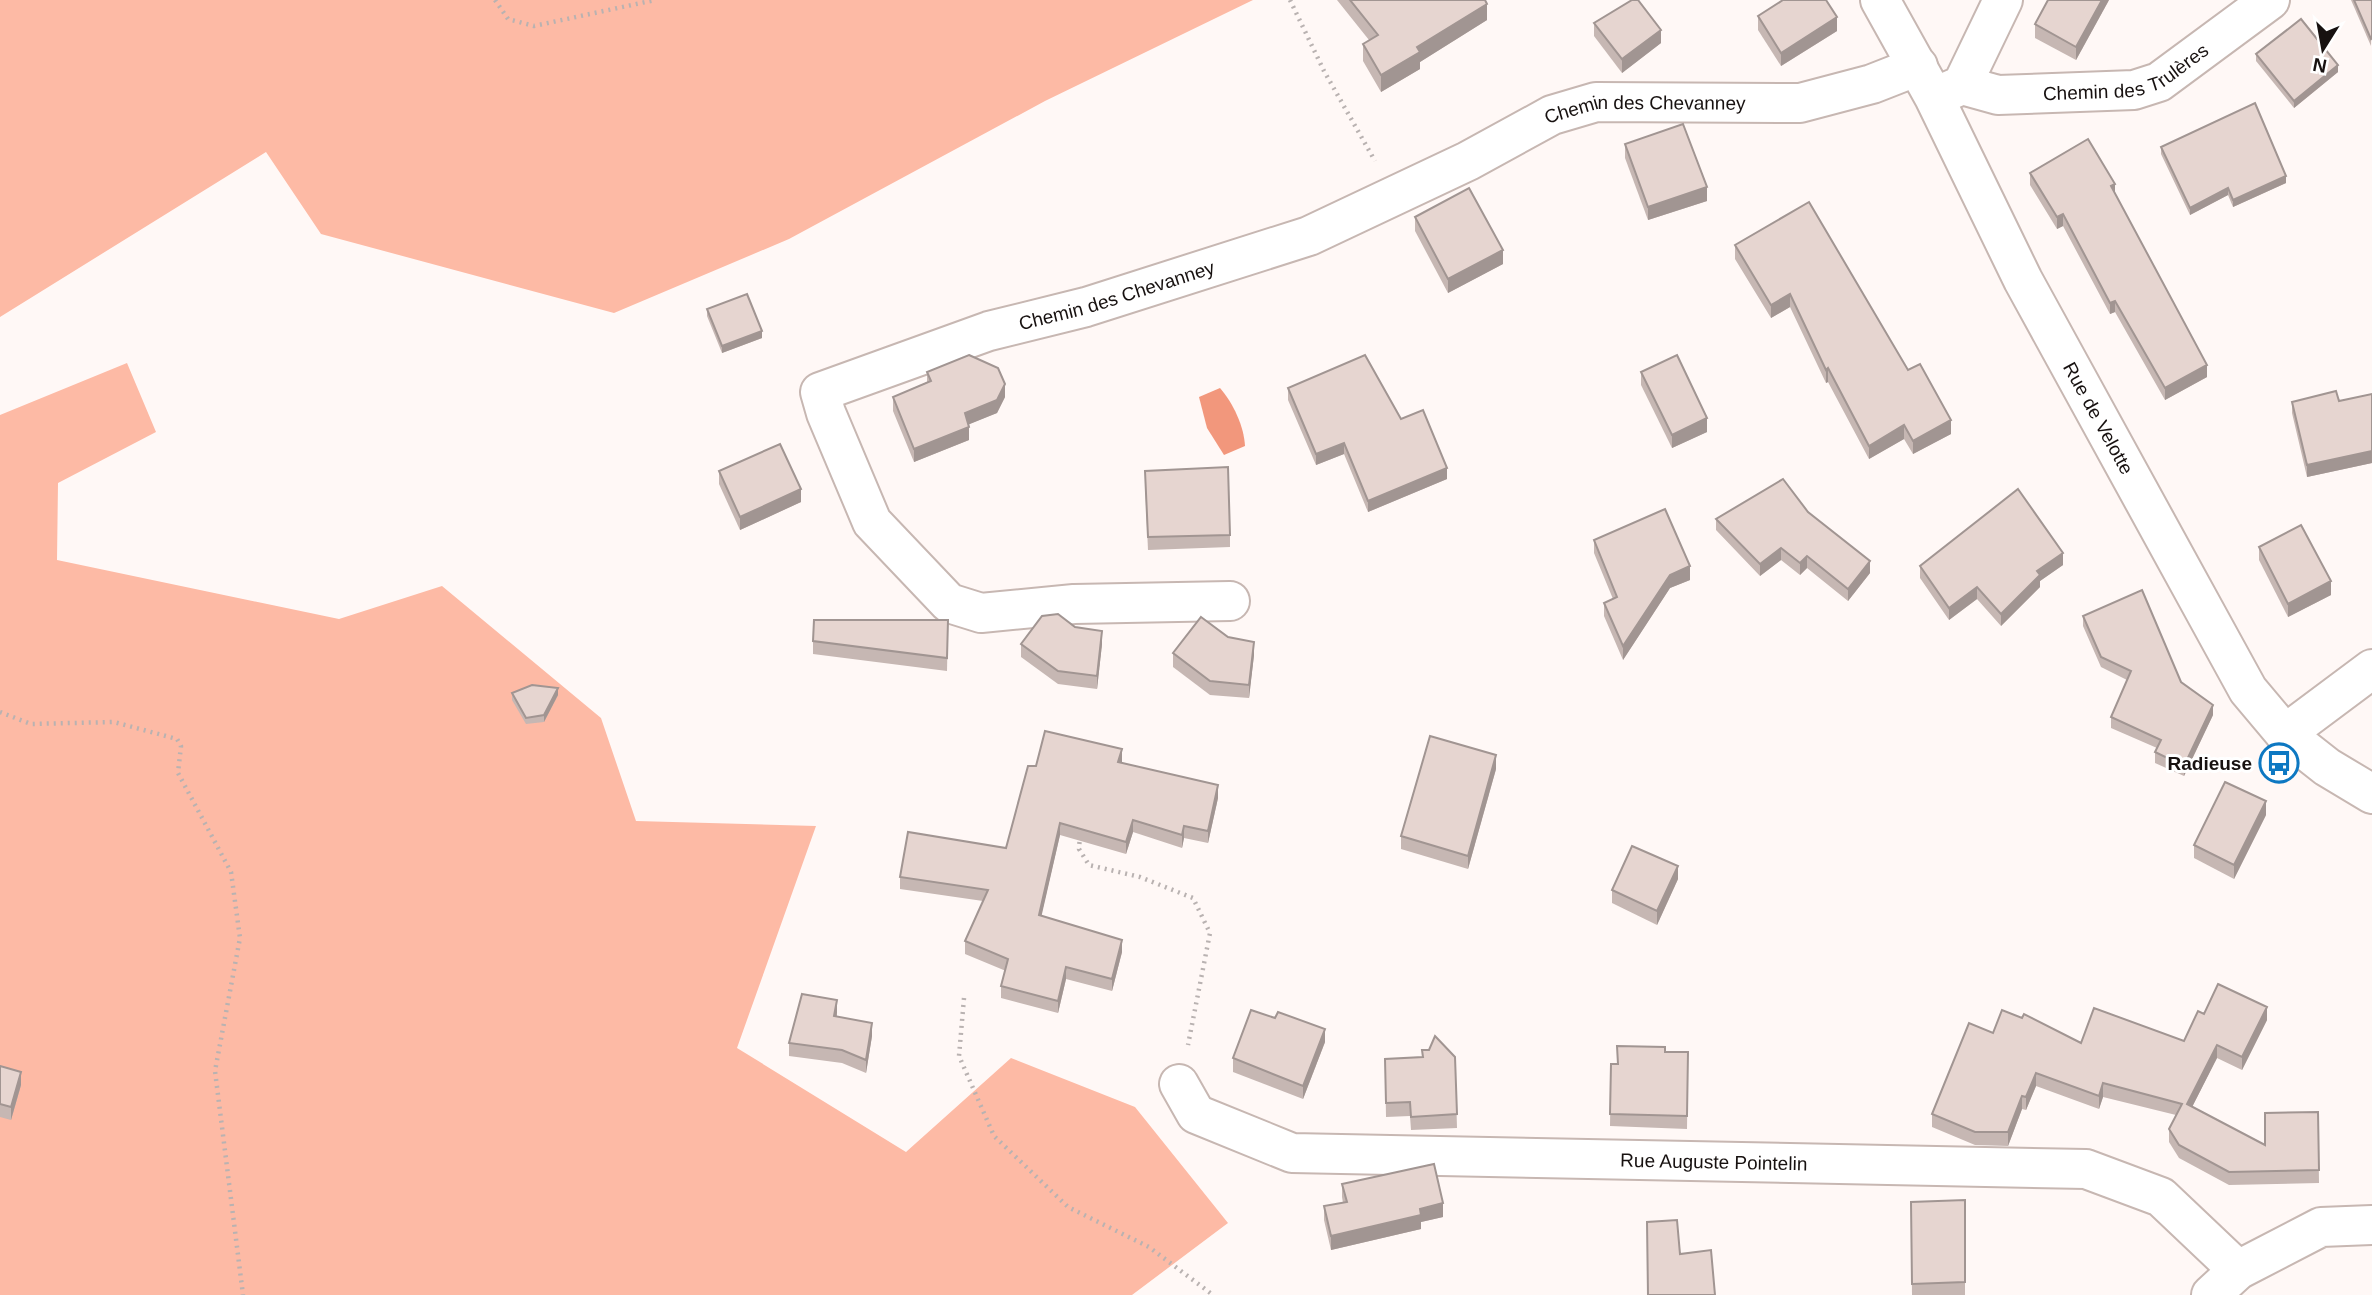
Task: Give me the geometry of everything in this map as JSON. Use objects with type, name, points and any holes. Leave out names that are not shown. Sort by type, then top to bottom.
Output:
[{"type":"street","name":"Rue de Velotte","points":[[1880,0],[1938,82],[2023,280],[2248,690],[2286,734],[2327,767],[2372,794]]},
{"type":"street","points":[[1938,82],[2003,0]]},
{"type":"street","name":"Chemin des Trulères","points":[[1938,82],[1998,95],[2134,90],[2159,82],[2270,0]]},
{"type":"street","name":"Chemin des Chevanney","points":[[1230,601],[1074,604],[981,613],[949,603],[872,522],[826,413],[820,392],[989,331],[1086,307],[1309,236],[1468,162],[1552,115],[1596,102],[1800,103],[1872,84],[1938,82]]},
{"type":"street","points":[[2286,734],[2372,668]]},
{"type":"street","name":"Rue Auguste Pointelin","points":[[1179,1084],[1196,1114],[1292,1153],[2086,1170],[2161,1197],[2225,1283]]},
{"type":"street","points":[[2225,1283],[2322,1227],[2372,1225]]},
{"type":"path","points":[[495,0],[508,19],[534,26],[655,0]]},
{"type":"path","points":[[1290,0],[1324,71],[1394,196]]},
{"type":"path","points":[[0,712],[30,724],[114,722],[177,739],[181,746],[178,773],[231,872],[240,937],[215,1071],[243,1295]]},
{"type":"path","points":[[1080,827],[1079,849],[1089,864],[1140,877],[1192,898],[1210,933],[1179,1084]]},
{"type":"path","points":[[964,998],[960,1056],[994,1136],[1068,1207],[1149,1247],[1213,1295]]},
{"type":"shaded area","points":[[0,0],[1253,0],[1045,101],[789,239],[614,313],[321,234],[266,152],[0,317]]},
{"type":"shaded area","points":[[127,363],[156,432],[58,483],[57,560],[339,619],[442,586],[601,718],[636,821],[816,826],[737,1048],[906,1152],[1011,1058],[1135,1107],[1228,1223],[1132,1295],[0,1295],[0,415]]},
{"type":"shaded area","points":[[1220,388],[1237,415],[1245,446],[1224,455],[1207,428],[1199,397]]},
{"type":"building","points":[[1350,0],[1485,0],[1487,4],[1417,47],[1420,52],[1381,75],[1363,44],[1378,35]]},
{"type":"building","points":[[1632,0],[1638,0],[1661,30],[1622,59],[1594,23]]},
{"type":"building","points":[[1783,0],[1826,0],[1837,17],[1781,53],[1758,16]]},
{"type":"building","points":[[2048,0],[2102,0],[2076,47],[2035,24]]},
{"type":"building","points":[[2354,0],[2372,0],[2371,39]]},
{"type":"building","points":[[2301,19],[2338,65],[2294,101],[2256,54]]},
{"type":"building","points":[[2255,103],[2286,176],[2233,200],[2228,188],[2190,208],[2161,147]]},
{"type":"building","points":[[1683,124],[1707,187],[1648,207],[1625,144]]},
{"type":"building","points":[[2088,139],[2115,184],[2111,186],[2207,365],[2165,388],[2115,301],[2110,303],[2063,214],[2057,217],[2030,173]]},
{"type":"building","points":[[1469,188],[1503,250],[1448,279],[1415,217]]},
{"type":"building","points":[[1809,202],[1908,370],[1920,364],[1951,420],[1913,441],[1904,425],[1869,446],[1828,368],[1826,370],[1790,294],[1771,305],[1735,245]]},
{"type":"building","points":[[747,294],[762,331],[722,346],[707,309]]},
{"type":"building","points":[[969,355],[998,368],[1005,384],[997,400],[965,413],[969,427],[914,449],[893,397],[931,381],[927,372]]},
{"type":"building","points":[[1365,355],[1401,419],[1423,410],[1447,468],[1368,501],[1344,443],[1316,454],[1288,388]]},
{"type":"building","points":[[1677,355],[1707,418],[1672,435],[1641,372]]},
{"type":"building","points":[[2336,391],[2339,401],[2372,394],[2372,451],[2307,465],[2292,402]]},
{"type":"building","points":[[780,444],[801,489],[740,517],[719,471]]},
{"type":"building","points":[[1228,467],[1230,535],[1148,537],[1145,471]]},
{"type":"building","points":[[1783,479],[1808,512],[1870,561],[1848,589],[1807,556],[1800,563],[1781,548],[1760,564],[1716,519]]},
{"type":"building","points":[[2018,489],[2063,553],[2037,571],[2040,575],[2001,614],[1977,587],[1949,608],[1920,566]]},
{"type":"building","points":[[1665,509],[1690,566],[1670,575],[1623,646],[1604,603],[1617,597],[1594,540]]},
{"type":"building","points":[[2301,525],[2331,581],[2288,604],[2259,547]]},
{"type":"building","points":[[2142,590],[2181,682],[2213,705],[2184,766],[2155,752],[2161,740],[2111,717],[2131,671],[2101,657],[2083,616]]},
{"type":"building","points":[[1058,614],[1075,627],[1102,631],[1097,676],[1058,671],[1021,644],[1042,616]]},
{"type":"building","points":[[1201,617],[1228,637],[1254,642],[1249,685],[1210,681],[1173,653]]},
{"type":"building","points":[[814,620],[948,620],[947,658],[813,641]]},
{"type":"building","points":[[532,685],[558,688],[544,715],[526,718],[512,693]]},
{"type":"building","points":[[1045,731],[1122,749],[1118,762],[1218,785],[1208,831],[1184,826],[1182,835],[1133,820],[1126,842],[1060,823],[1039,915],[1122,940],[1112,979],[1066,967],[1058,1001],[1001,986],[1008,959],[965,941],[988,890],[900,877],[908,832],[1006,848],[1028,766],[1036,766]]},
{"type":"building","points":[[1430,736],[1496,755],[1468,856],[1401,836]]},
{"type":"building","points":[[2225,782],[2266,801],[2234,865],[2194,845]]},
{"type":"building","points":[[1632,846],[1678,866],[1657,911],[1612,890]]},
{"type":"building","points":[[2218,984],[2267,1007],[2242,1057],[2217,1045],[2187,1104],[2265,1145],[2265,1113],[2318,1112],[2319,1170],[2229,1172],[2179,1145],[2169,1129],[2182,1104],[2103,1083],[2099,1096],[2036,1073],[2026,1097],[2022,1096],[2008,1132],[1975,1132],[1932,1114],[1969,1023],[1993,1033],[2002,1010],[2022,1018],[2024,1014],[2081,1043],[2094,1008],[2184,1041],[2198,1011],[2204,1014]]},
{"type":"building","points":[[802,994],[837,1000],[834,1016],[872,1023],[866,1060],[842,1050],[789,1043]]},
{"type":"building","points":[[1251,1010],[1275,1018],[1278,1012],[1325,1029],[1303,1086],[1233,1058]]},
{"type":"building","points":[[1435,1036],[1455,1057],[1457,1114],[1411,1117],[1410,1102],[1386,1103],[1385,1059],[1423,1057],[1422,1050],[1429,1050]]},
{"type":"building","points":[[1617,1046],[1665,1047],[1665,1052],[1688,1052],[1687,1116],[1610,1114],[1611,1064],[1618,1064]]},
{"type":"building","points":[[0,1066],[21,1072],[11,1107],[0,1104]]},
{"type":"building","points":[[1434,1164],[1443,1203],[1420,1209],[1421,1215],[1331,1236],[1324,1206],[1347,1202],[1342,1184]]},
{"type":"building","points":[[1965,1200],[1965,1282],[1912,1284],[1911,1202]]},
{"type":"building","points":[[1677,1220],[1680,1254],[1711,1250],[1715,1295],[1648,1295],[1647,1222]]},
{"type":"place","name":"Radieuse","points":[[2279,763]]}]
